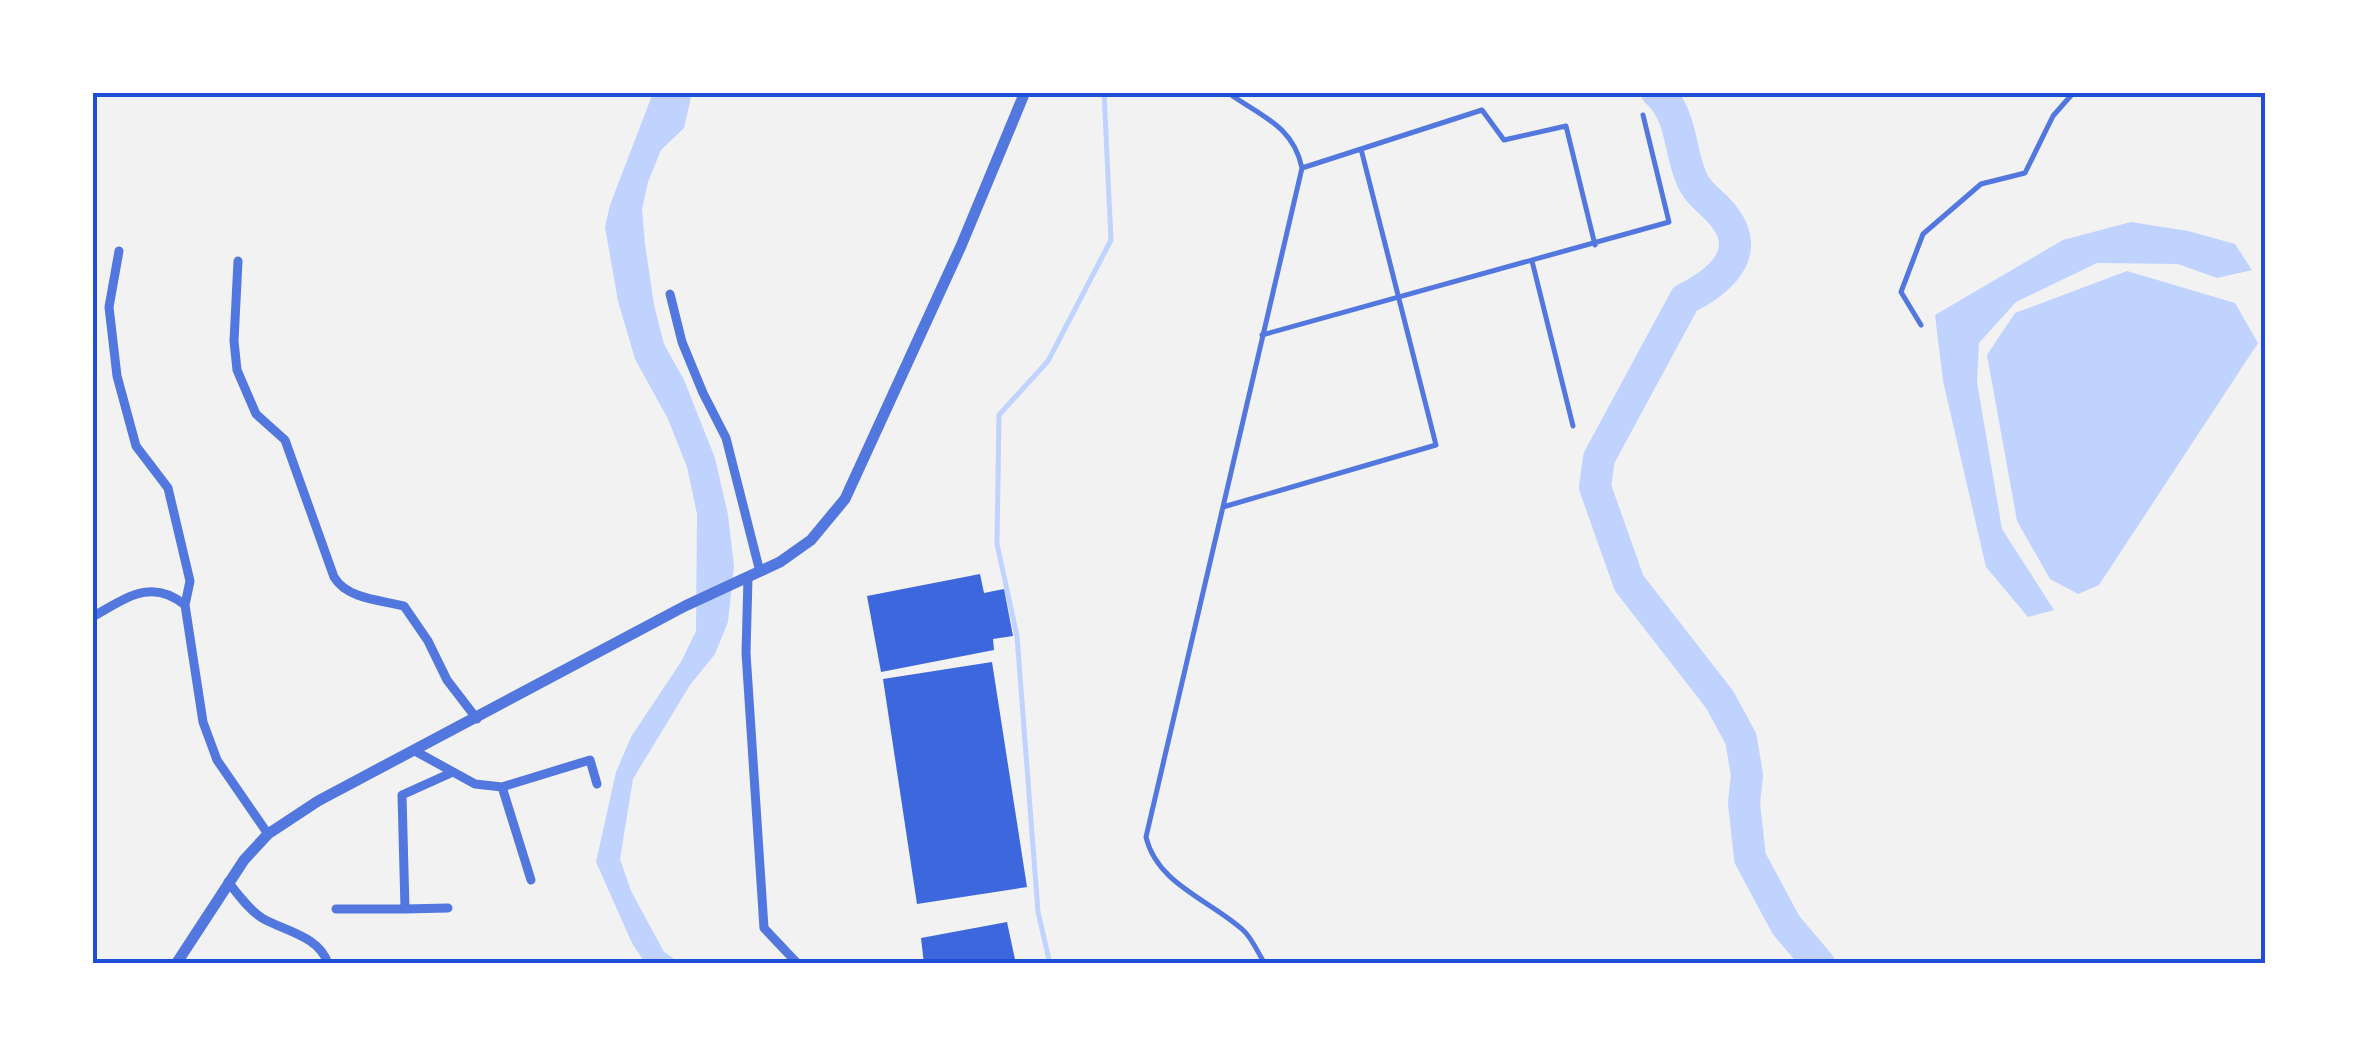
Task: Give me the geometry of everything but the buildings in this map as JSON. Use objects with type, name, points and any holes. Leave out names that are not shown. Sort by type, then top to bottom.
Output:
[{"type":"street","points":[[176,964],[228,882],[268,834],[318,801],[685,606],[750,577],[812,540],[845,498],[961,246],[1025,92]]},
{"type":"street","points":[[119,251],[109,307],[117,376],[136,446],[168,488],[190,581],[185,605],[203,722],[217,760],[268,834]]},
{"type":"street","points":[[238,261],[236,370],[256,414],[285,440],[334,577],[340,588],[404,606],[428,641],[446,680],[477,719]]},
{"type":"street","points":[[670,294],[682,342],[702,393],[726,438],[750,577],[746,653],[764,928],[798,964]]},
{"type":"street","points":[[92,617],[113,603],[152,590],[170,593],[185,605]]},
{"type":"street","points":[[415,751],[475,784],[502,787],[590,760],[597,784]]},
{"type":"street","points":[[405,908],[402,795],[453,772]]},
{"type":"street","points":[[502,787],[531,880]]},
{"type":"street","points":[[228,882],[258,916],[302,936],[324,952],[328,964]]},
{"type":"street","points":[[336,909],[448,908]]},
{"type":"lane","points":[[1227,92],[1284,128],[1298,151],[1302,168],[1146,837],[1150,854],[1164,872],[1245,932],[1265,964]]},
{"type":"lane","points":[[1921,325],[1901,292],[1923,234],[1981,184],[2025,173],[2054,116],[2074,92]]},
{"type":"lane","points":[[1302,168],[1482,110],[1504,140],[1566,126],[1595,244]]},
{"type":"lane","points":[[1262,336],[1669,222],[1643,115]]},
{"type":"lane","points":[[1222,507],[1436,444],[1361,149]]},
{"type":"lane","points":[[1532,262],[1573,426]]},
{"type":"water","points":[[653,93],[692,93],[684,128],[661,150],[648,182],[642,209],[645,244],[664,344],[684,380],[715,458],[734,566],[728,622],[715,654],[690,685],[633,779],[620,859],[631,891],[664,952],[680,963],[645,963],[596,862],[616,772],[631,737],[681,662],[696,631],[697,514],[687,467],[668,419],[635,359],[618,301],[605,227]]},
{"type":"water","points":[[2131,222],[2235,244],[2252,270],[2217,278],[2178,264],[2097,263],[2016,302],[1979,343],[1977,382],[2002,529],[2054,610],[2028,617],[1986,567],[1943,381],[1935,315],[2063,240]]},
{"type":"water","points":[[2127,271],[2235,303],[2258,343],[2099,585],[2078,594],[2050,579],[2017,521],[1987,355],[2015,313]]},
{"type":"waterway","points":[[1050,964],[1038,912],[1017,636],[997,544],[999,415],[1048,361],[1111,240],[1104,92]]},
{"type":"waterway","points":[[1657,92],[1676,121],[1694,184],[1725,218],[1735,244],[1733,256],[1719,276],[1685,299],[1599,458],[1595,487],[1629,583],[1720,700],[1741,739],[1747,775],[1744,803],[1750,858],[1786,925],[1819,964]]}]
